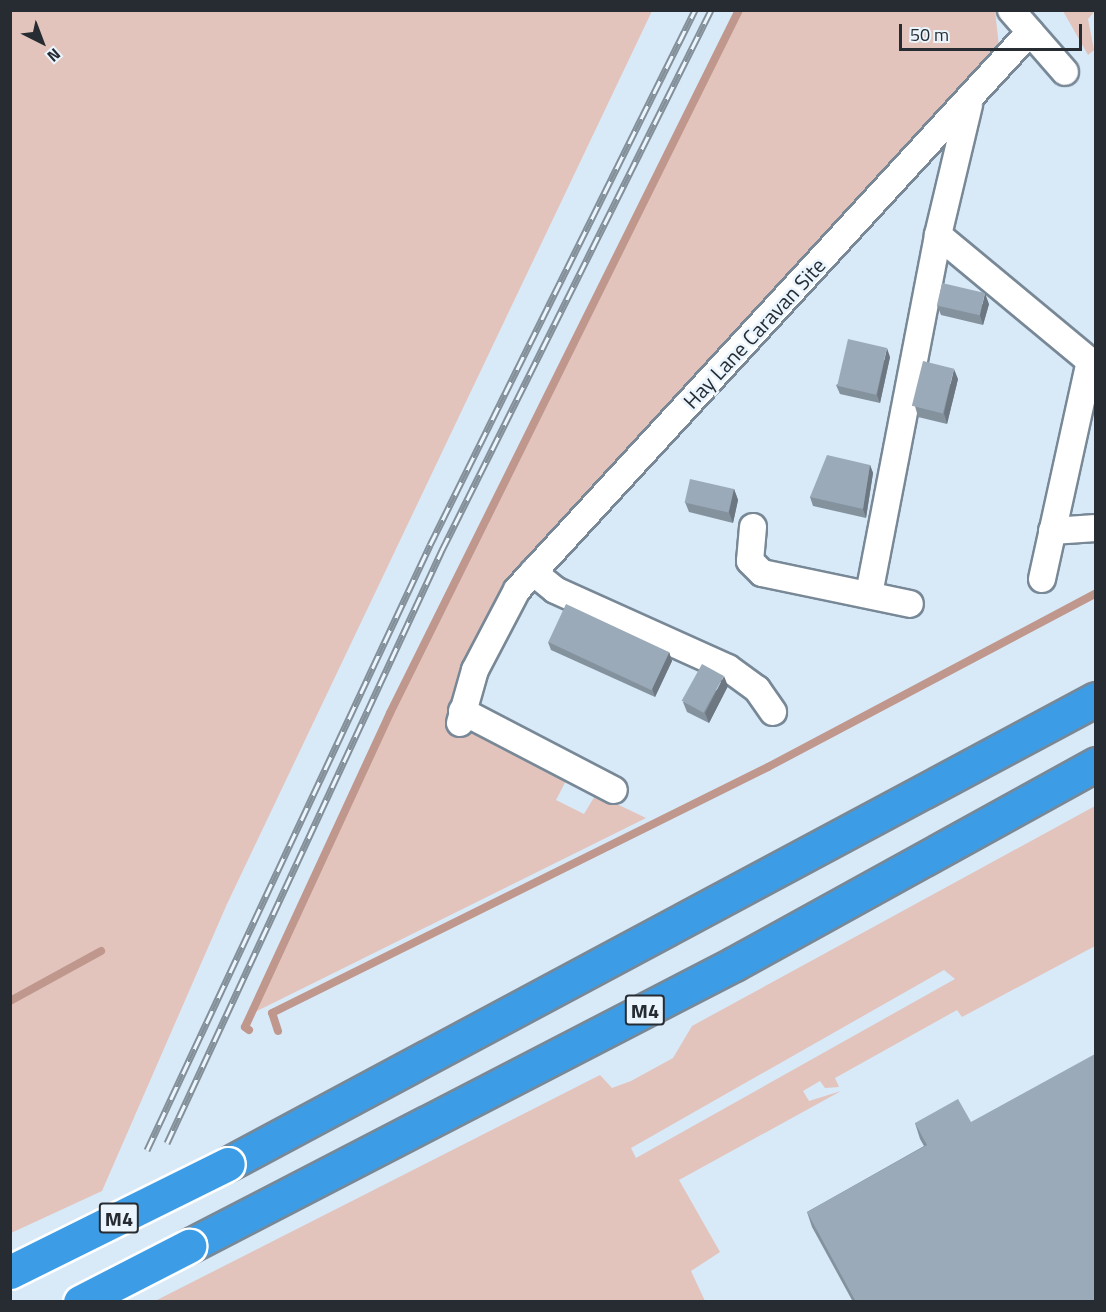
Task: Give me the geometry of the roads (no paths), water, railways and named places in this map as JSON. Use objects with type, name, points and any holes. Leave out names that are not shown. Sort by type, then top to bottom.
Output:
[{"type":"highway","name":"M4","points":[[10,1272],[228,1164],[1095,699]]},
{"type":"highway","name":"M4","points":[[80,1302],[734,964],[1095,764]]},
{"type":"street","points":[[1011,10],[1065,72]]},
{"type":"street","name":"Hay Lane Caravan Site","points":[[614,790],[461,717],[501,617],[533,572],[1030,32]]},
{"type":"street","name":"Hay Lane Caravan Site","points":[[869,594],[938,235],[962,124],[974,94]]},
{"type":"street","points":[[938,235],[1093,364],[1042,579]]},
{"type":"street","points":[[753,527],[750,561],[762,573],[910,604]]},
{"type":"street","points":[[1052,531],[1095,528]]},
{"type":"street","points":[[533,572],[555,590],[728,668],[756,689],[773,712]]},
{"type":"waterway","points":[[249,1030],[245,1027],[390,713],[739,10]]},
{"type":"waterway","points":[[278,1031],[272,1013],[768,767],[1096,593]]},
{"type":"waterway","points":[[10,1001],[101,951]]},
{"type":"railway","points":[[147,1150],[430,545],[695,10]]},
{"type":"railway","points":[[167,1143],[442,550],[711,10]]}]
